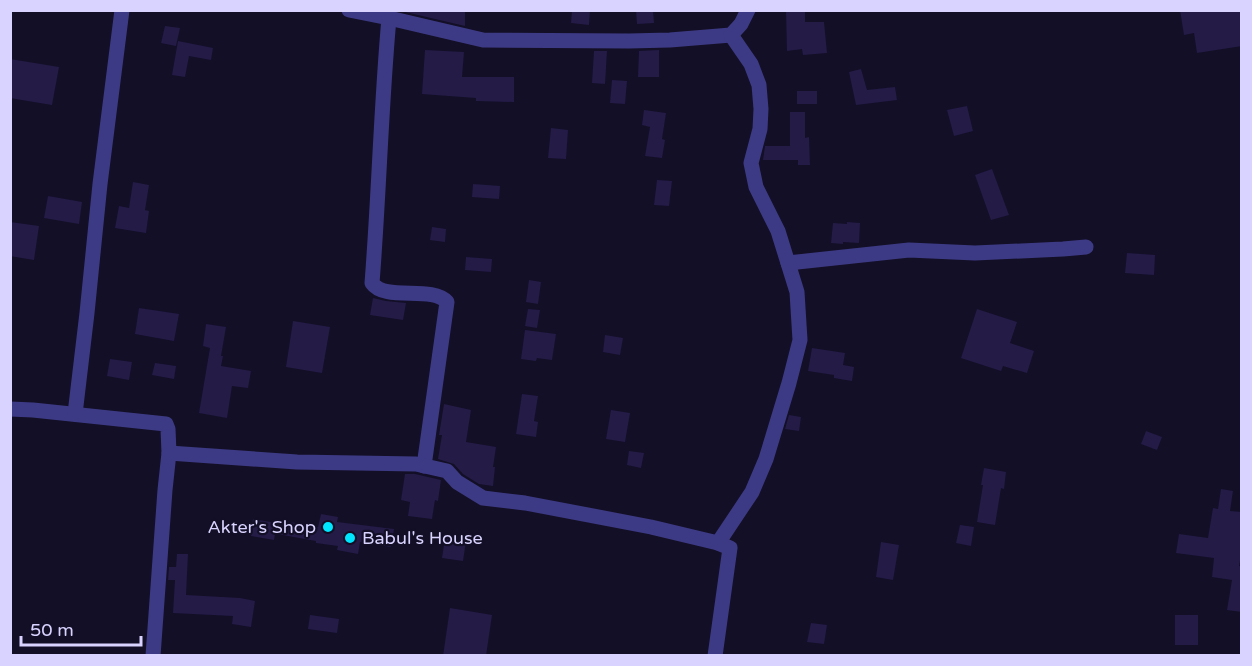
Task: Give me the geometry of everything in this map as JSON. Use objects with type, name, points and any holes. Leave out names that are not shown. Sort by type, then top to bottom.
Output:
[{"type":"street","points":[[75,414],[122,10]]},
{"type":"street","points":[[349,10],[483,40],[629,41],[731,35],[741,24],[748,10]]},
{"type":"street","points":[[389,18],[372,283],[376,289],[426,294],[447,302],[424,466]]},
{"type":"street","points":[[718,543],[752,492],[766,459],[800,340],[797,292],[778,231],[756,187],[751,163],[760,119],[759,85],[751,64],[731,35]]},
{"type":"street","points":[[788,263],[909,250],[975,253],[1086,246]]},
{"type":"street","points":[[10,409],[166,424],[169,453],[153,656]]},
{"type":"street","points":[[169,453],[297,462],[416,464],[447,471],[457,482],[483,498],[525,503],[640,525],[718,543],[730,548],[715,656]]},
{"type":"building","points":[[465,10],[465,26],[401,11]]},
{"type":"building","points":[[572,10],[590,10],[589,25],[571,23]]},
{"type":"building","points":[[636,10],[653,10],[654,23],[637,24]]},
{"type":"building","points":[[786,10],[805,10],[805,22],[824,22],[827,53],[803,55],[802,49],[787,51]]},
{"type":"building","points":[[1180,10],[1242,10],[1242,46],[1197,53],[1194,33],[1184,35]]},
{"type":"building","points":[[165,26],[180,28],[176,46],[161,43]]},
{"type":"building","points":[[178,41],[213,48],[211,60],[189,56],[185,77],[172,75]]},
{"type":"building","points":[[425,50],[464,52],[462,77],[514,77],[514,102],[476,101],[476,98],[422,94]]},
{"type":"building","points":[[659,50],[659,77],[638,77],[639,51]]},
{"type":"building","points":[[594,51],[607,51],[605,84],[592,83]]},
{"type":"building","points":[[10,59],[59,67],[52,105],[10,98]]},
{"type":"building","points":[[861,69],[867,90],[895,87],[897,100],[856,105],[849,72]]},
{"type":"building","points":[[612,80],[627,81],[625,104],[610,103]]},
{"type":"building","points":[[797,91],[817,91],[817,104],[797,104]]},
{"type":"building","points":[[967,106],[973,131],[954,136],[947,110]]},
{"type":"building","points":[[644,110],[666,113],[662,158],[645,156],[650,127],[642,125]]},
{"type":"building","points":[[790,112],[805,112],[805,138],[809,137],[810,165],[798,165],[798,160],[763,160],[765,146],[790,146]]},
{"type":"building","points":[[551,128],[568,130],[566,159],[548,158]]},
{"type":"building","points":[[992,169],[1009,215],[991,220],[975,175]]},
{"type":"building","points":[[657,180],[672,181],[669,206],[654,205]]},
{"type":"building","points":[[133,182],[149,185],[145,210],[149,211],[146,233],[115,228],[119,206],[129,208]]},
{"type":"building","points":[[473,184],[500,186],[499,199],[472,197]]},
{"type":"building","points":[[48,196],[82,202],[79,224],[44,218]]},
{"type":"building","points":[[10,222],[39,226],[34,260],[10,256]]},
{"type":"building","points":[[847,222],[860,223],[859,243],[831,243],[833,223],[847,224]]},
{"type":"building","points":[[432,227],[446,229],[445,242],[430,240]]},
{"type":"building","points":[[1127,253],[1155,255],[1154,275],[1125,273]]},
{"type":"building","points":[[466,257],[492,259],[491,272],[465,270]]},
{"type":"building","points":[[529,280],[541,282],[538,304],[526,302]]},
{"type":"building","points":[[373,298],[406,303],[403,320],[370,315]]},
{"type":"building","points":[[139,308],[179,314],[174,341],[135,334]]},
{"type":"building","points":[[528,309],[540,310],[537,328],[525,326]]},
{"type":"building","points":[[977,309],[1017,322],[1010,343],[1034,351],[1027,373],[1003,366],[1001,371],[961,358]]},
{"type":"building","points":[[293,321],[330,327],[322,373],[286,367]]},
{"type":"building","points":[[206,324],[226,327],[221,366],[251,371],[248,388],[232,386],[227,418],[199,413],[210,348],[203,346]]},
{"type":"building","points":[[525,330],[556,334],[552,360],[521,359]]},
{"type":"building","points":[[605,335],[623,338],[620,355],[603,352]]},
{"type":"building","points":[[812,348],[845,353],[843,365],[854,367],[852,381],[834,378],[834,375],[808,371]]},
{"type":"building","points":[[110,359],[132,362],[129,380],[107,376]]},
{"type":"building","points":[[155,363],[176,366],[174,379],[152,375]]},
{"type":"building","points":[[522,394],[538,396],[534,421],[538,422],[536,437],[516,434]]},
{"type":"building","points":[[444,404],[471,410],[466,442],[496,447],[493,486],[479,484],[463,474],[454,464],[438,459]]},
{"type":"building","points":[[611,410],[630,413],[625,442],[606,439]]},
{"type":"building","points":[[789,415],[801,417],[799,431],[785,429]]},
{"type":"building","points":[[1146,431],[1162,437],[1157,450],[1141,444]]},
{"type":"building","points":[[629,451],[644,453],[641,468],[627,465]]},
{"type":"building","points":[[984,468],[1006,472],[995,525],[977,522]]},
{"type":"building","points":[[405,474],[441,480],[432,519],[408,516],[410,502],[401,500]]},
{"type":"building","points":[[1221,489],[1233,491],[1230,511],[1242,512],[1242,549],[1239,566],[1242,567],[1242,612],[1227,610],[1232,580],[1212,577],[1214,558],[1176,553],[1179,534],[1208,538],[1213,508],[1218,509]]},
{"type":"building","points":[[321,514],[338,517],[337,522],[394,529],[391,547],[360,542],[358,554],[337,550],[338,546],[277,534],[279,520],[318,527]]},
{"type":"building","points":[[253,519],[277,523],[274,540],[251,536]]},
{"type":"building","points":[[960,525],[974,527],[971,546],[956,543]]},
{"type":"building","points":[[445,538],[466,541],[463,561],[442,558]]},
{"type":"building","points":[[881,542],[899,545],[893,580],[876,577]]},
{"type":"building","points":[[177,554],[188,554],[186,595],[255,601],[251,627],[232,624],[233,616],[173,613],[175,580],[168,580],[169,567],[176,567]]},
{"type":"building","points":[[450,608],[492,615],[486,656],[443,656]]},
{"type":"building","points":[[310,615],[339,619],[337,633],[308,629]]},
{"type":"building","points":[[1175,615],[1198,615],[1198,645],[1175,645]]},
{"type":"building","points":[[811,623],[827,625],[824,644],[807,642]]},
{"type":"place","name":"Akter's Shop","points":[[328,527]]},
{"type":"place","name":"Babul's House","points":[[350,538]]}]
